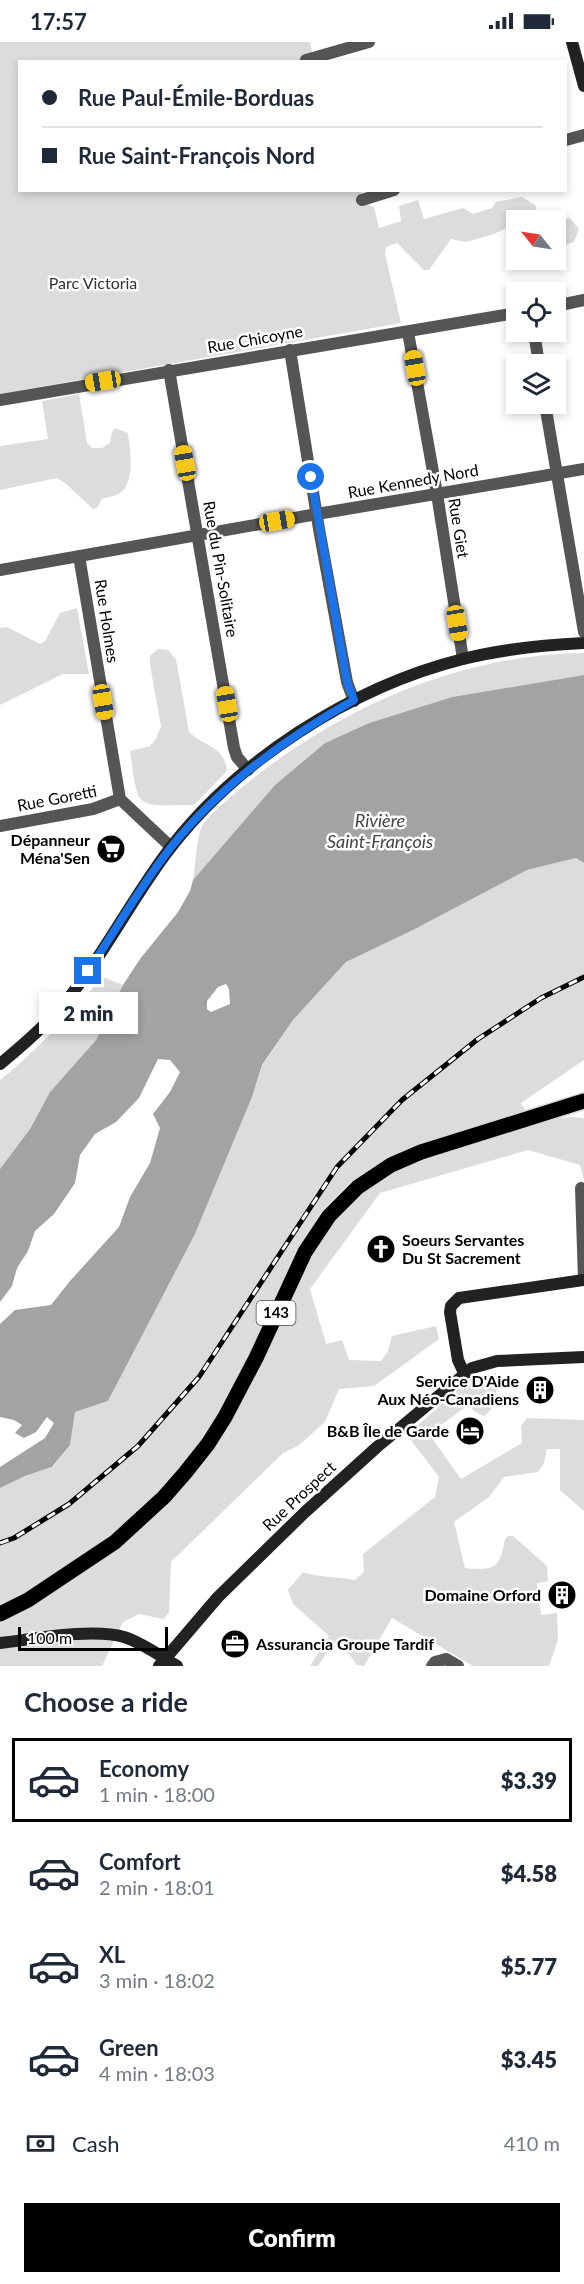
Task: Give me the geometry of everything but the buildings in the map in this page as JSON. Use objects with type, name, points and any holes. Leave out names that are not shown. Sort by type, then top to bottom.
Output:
[{"type":"main road","name":"143","points":[[0,1614],[28,1600],[115,1542],[164,1497],[208,1444],[252,1366],[305,1252],[329,1216],[358,1187],[391,1165],[421,1152],[584,1101]]},
{"type":"main road","name":"143","points":[[0,1606],[64,1574]]},
{"type":"street","points":[[306,60],[369,42]]},
{"type":"street","points":[[572,42],[584,86]]},
{"type":"street","points":[[567,140],[584,135]]},
{"type":"street","points":[[362,200],[388,192]]},
{"type":"street","points":[[566,304],[584,300]]},
{"type":"street","name":"Rue Chicoyne","points":[[0,400],[506,315]]},
{"type":"street","name":"Rue Giet","points":[[408,332],[463,659]]},
{"type":"street","points":[[290,350],[347,682],[354,700]]},
{"type":"street","name":"Rue du Pin-Solitaire","points":[[169,370],[234,748],[237,757],[248,770]]},
{"type":"street","points":[[546,414],[584,632]]},
{"type":"street","name":"Rue Kennedy Nord","points":[[0,570],[584,469]]},
{"type":"street","name":"Rue Holmes","points":[[79,556],[120,799]]},
{"type":"street","points":[[0,1064],[50,1019],[73,992],[171,847],[210,804],[248,770],[301,731],[354,700],[405,678],[463,659],[523,648],[584,643]]},
{"type":"street","points":[[120,799],[171,847]]},
{"type":"street","name":"Rue Goretti","points":[[0,826],[93,810],[120,799]]},
{"type":"street","points":[[464,1373],[458,1360],[450,1312],[454,1301],[465,1296],[584,1280],[581,1188]]},
{"type":"street","name":"Rue Prospect","points":[[161,1662],[218,1597],[304,1513],[464,1373],[479,1365],[497,1361],[584,1357]]},
{"type":"street","points":[[0,1644],[92,1634],[116,1635],[138,1642],[161,1662],[177,1666]]},
{"type":"street","points":[[432,1666],[435,1662],[446,1659],[458,1666]]},
{"type":"green space","name":"Parc Victoria","points":[[0,42],[310,42],[314,60],[18,60],[18,192],[362,192],[359,197],[374,207],[379,228],[401,221],[399,206],[418,200],[424,219],[463,208],[473,214],[492,208],[496,202],[522,197],[535,205],[537,210],[506,210],[506,228],[494,234],[466,242],[451,239],[429,270],[424,270],[397,243],[386,247],[385,254],[401,323],[0,394]]},
{"type":"green space","points":[[570,218],[579,229],[574,242],[566,245],[566,219]]},
{"type":"green space","points":[[79,394],[87,443],[92,448],[102,448],[110,443],[115,428],[128,433],[131,465],[125,488],[118,494],[102,499],[97,508],[93,509],[57,478],[0,490],[0,446],[48,439],[42,401]]},
{"type":"green space","points":[[77,608],[89,674],[63,674],[0,705],[0,628],[7,627],[40,644],[45,641],[60,613]]},
{"type":"green space","points":[[158,649],[168,650],[176,659],[189,732],[218,751],[227,771],[194,805],[149,804],[142,801],[135,785],[130,751],[150,746],[156,739],[161,726],[150,665],[150,656]]},
{"type":"green space","points":[[584,653],[584,675],[452,697],[369,723],[325,743],[275,785],[193,880],[202,826],[212,814],[256,776],[292,750],[330,727],[369,706],[452,673],[540,656]]},
{"type":"green space","points":[[576,858],[584,863],[584,1060],[521,1103],[531,1121],[584,1118],[584,1180],[580,1165],[528,1150],[380,1193],[310,1289],[326,1344],[342,1340],[349,1360],[381,1361],[388,1351],[392,1336],[436,1326],[439,1339],[374,1386],[339,1389],[325,1422],[298,1446],[283,1453],[171,1562],[169,1613],[163,1619],[139,1614],[123,1622],[102,1666],[0,1666],[0,1488],[25,1476],[53,1467],[70,1445],[75,1412],[108,1401],[195,1234],[252,1097],[262,1066],[293,1020],[346,962],[413,930],[527,870]]},
{"type":"green space","points":[[103,977],[123,985],[96,1040],[50,1092],[30,1129],[0,1169],[0,1080],[41,1044]]},
{"type":"green space","points":[[496,1373],[496,1397],[489,1412],[484,1416],[475,1412],[468,1405],[429,1434],[461,1479],[522,1443],[521,1426],[527,1418],[584,1420],[584,1511],[560,1490],[560,1449],[547,1449],[544,1463],[538,1472],[504,1477],[489,1497],[454,1522],[465,1568],[483,1569],[494,1566],[501,1556],[505,1539],[508,1536],[513,1536],[547,1566],[548,1581],[537,1583],[541,1615],[557,1613],[558,1640],[549,1666],[473,1666],[392,1618],[364,1666],[357,1665],[349,1654],[337,1646],[330,1648],[318,1666],[310,1666],[329,1636],[293,1604],[288,1590],[303,1572],[355,1580],[364,1572],[363,1554],[435,1497],[439,1477],[407,1435],[473,1376]]},
{"type":"water","name":"Rivière Saint-François","points":[[584,675],[584,863],[576,858],[527,870],[413,930],[346,962],[293,1020],[262,1065],[252,1097],[195,1234],[108,1401],[75,1412],[70,1445],[52,1467],[0,1488],[0,1467],[45,1438],[54,1423],[47,1417],[36,1432],[24,1438],[15,1433],[22,1425],[14,1420],[0,1417],[0,1324],[15,1310],[51,1305],[119,1227],[130,1197],[150,1163],[160,1128],[153,1114],[170,1092],[180,1072],[170,1060],[158,1059],[139,1098],[116,1122],[95,1134],[80,1155],[75,1183],[54,1214],[35,1231],[28,1251],[17,1268],[12,1286],[0,1302],[0,1169],[30,1129],[50,1092],[96,1040],[123,985],[140,959],[178,912],[190,891],[193,880],[275,785],[325,743],[369,723],[452,697]],"holes":[[[226,984],[229,989],[230,1004],[211,1012],[207,1009],[207,1001],[218,987]]]},
{"type":"railway","points":[[0,1543],[14,1538],[69,1504],[138,1446],[199,1377],[337,1167],[402,1100],[478,1039],[541,998],[584,977]]},
{"type":"place","name":"Dépanneur Ména'Sen","points":[[111,849]]},
{"type":"place","name":"Soeurs Servantes Du St Sacrement","points":[[381,1249]]},
{"type":"place","name":"Service D'Aide Aux Néo-Canadiens","points":[[540,1390]]},
{"type":"place","name":"B&B Île de Garde","points":[[470,1431]]},
{"type":"place","name":"Domaine Orford","points":[[562,1595]]},
{"type":"place","name":"Assurancia Groupe Tardif","points":[[235,1644]]},
{"type":"route","points":[[88,971],[164,856],[210,804],[248,770],[288,741],[354,700],[347,682],[311,477]]}]
